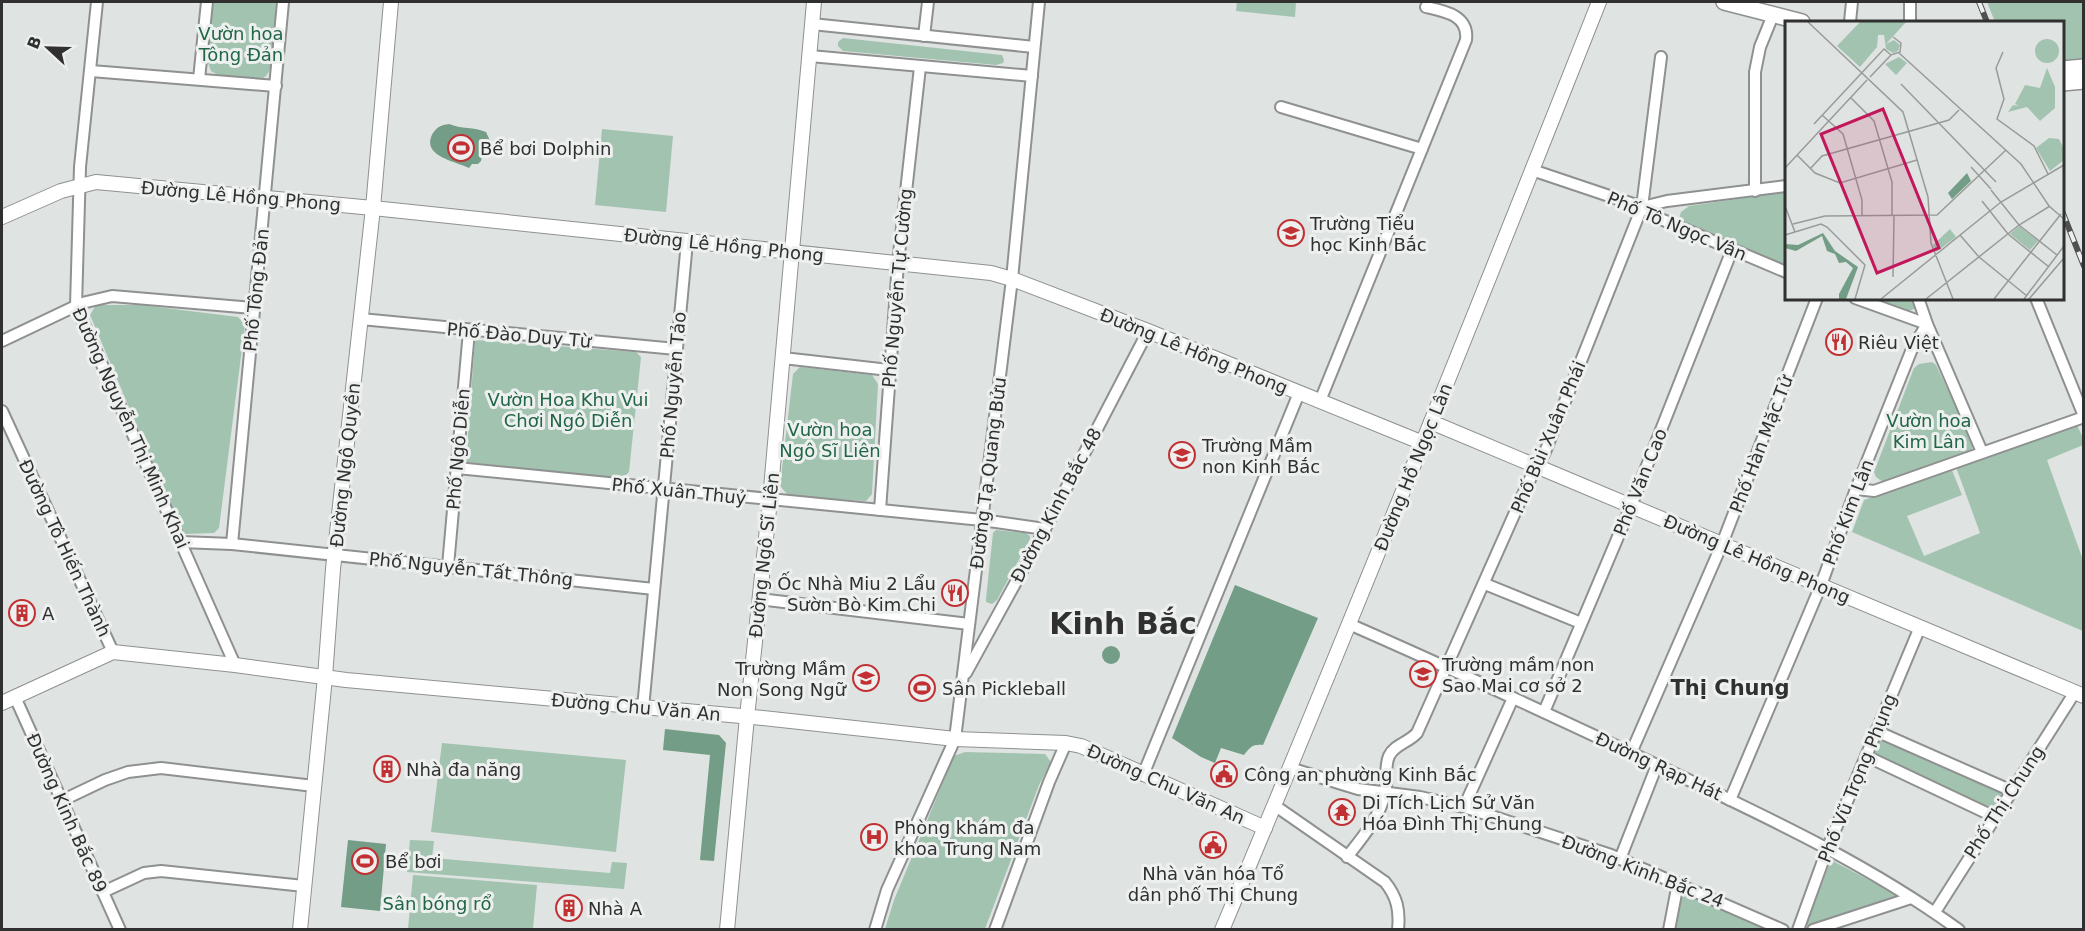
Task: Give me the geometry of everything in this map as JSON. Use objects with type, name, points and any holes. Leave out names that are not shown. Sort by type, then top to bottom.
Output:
[{"type":"main road","points":[[1724,2],[1798,21]]},
{"type":"main road","points":[[2064,69],[2084,68]]},
{"type":"main road","points":[[2064,83],[2084,81]]},
{"type":"street","name":"Đường Nguyễn Thị Minh Khai","points":[[97,2],[80,186],[76,306],[235,665]]},
{"type":"street","points":[[199,79],[207,2]]},
{"type":"street","name":"Phố Tông Đản","points":[[232,544],[284,2]]},
{"type":"street","name":"Đường Ngô Quyền","points":[[300,930],[335,555],[373,208],[391,2]]},
{"type":"street","name":"Đường Ngô Sĩ Liên","points":[[727,930],[770,500],[814,2]]},
{"type":"street","points":[[924,36],[928,2]]},
{"type":"street","name":"Đường Tạ Quang Bửu","points":[[875,930],[887,890],[955,739],[1012,279],[1039,2]]},
{"type":"street","name":"Đường Hồ Ngọc Lân","points":[[1222,930],[1423,443],[1599,2]]},
{"type":"street","points":[[1850,21],[1852,2]]},
{"type":"street","points":[[1910,2],[1910,21]]},
{"type":"street","points":[[1320,401],[1467,34],[1460,19],[1454,15],[1426,7]]},
{"type":"street","points":[[1755,191],[1755,72],[1760,47],[1773,15]]},
{"type":"street","points":[[812,24],[1034,47]]},
{"type":"street","points":[[810,56],[1032,76]]},
{"type":"street","name":"Phố Bùi Xuân Phái","points":[[1347,857],[1377,814],[1385,793],[1388,757],[1397,745],[1411,740],[1417,734],[1529,481],[1545,452],[1642,207],[1661,57]]},
{"type":"street","name":"Phố Nguyễn Tự Cường","points":[[880,510],[898,263],[921,67]]},
{"type":"street","points":[[92,71],[276,86]]},
{"type":"street","points":[[1281,107],[1422,148]]},
{"type":"street","name":"Phố Tô Ngọc Vân","points":[[1532,170],[1642,207],[1656,217],[1785,272]]},
{"type":"street","name":"Đường Lê Hồng Phong","points":[[2,217],[61,191],[96,182],[373,208],[991,273],[1148,331],[1423,443]]},
{"type":"street","points":[[1642,207],[1667,201],[1785,186]]},
{"type":"street","name":"Phố Nguyễn Tảo","points":[[643,708],[687,242]]},
{"type":"street","name":"Phố Văn Cao","points":[[1544,712],[1631,506],[1732,250]]},
{"type":"street","points":[[2,342],[76,306],[92,300],[116,296],[253,308]]},
{"type":"street","name":"Phố Hàn Mặc Tử","points":[[1632,753],[1722,544],[1816,300]]},
{"type":"street","points":[[1861,300],[1927,324]]},
{"type":"street","points":[[1919,300],[1982,452]]},
{"type":"street","points":[[1856,489],[1874,491],[2084,416],[2037,300]]},
{"type":"street","name":"Phố Đào Duy Từ","points":[[361,319],[676,349]]},
{"type":"street","name":"Phố Kim Lân","points":[[1730,800],[1821,585],[1856,489],[1912,349],[1927,324]]},
{"type":"street","name":"Phố Ngô Diễn","points":[[448,566],[470,331]]},
{"type":"street","name":"Đường Kinh Bắc 48","points":[[963,678],[1045,530],[1148,331]]},
{"type":"street","points":[[783,358],[889,369]]},
{"type":"street","points":[[1143,775],[1299,393]]},
{"type":"street","name":"Đường Tô Hiến Thành","points":[[2,411],[113,652]]},
{"type":"street","name":"Đường Lê Hồng Phong","points":[[1431,422],[2079,694]]},
{"type":"street","name":"Phố Xuân Thuỷ","points":[[457,468],[982,520],[1045,530]]},
{"type":"street","name":"Phố Nguyễn Tất Thông","points":[[181,542],[232,544],[654,589]]},
{"type":"street","points":[[1485,584],[1581,623]]},
{"type":"street","points":[[759,598],[969,624]]},
{"type":"street","name":"Đường Rạp Hát","points":[[1349,624],[1632,753],[1828,848],[1935,912],[1959,930]]},
{"type":"street","name":"Phố Vũ Trọng Phụng","points":[[1798,930],[1828,848],[1920,627]]},
{"type":"street","points":[[2,704],[113,652]]},
{"type":"street","name":"Đường Chu Văn An","points":[[113,652],[325,677],[955,739],[1066,743],[1081,746],[1264,828]]},
{"type":"street","name":"Phố Thị Chung","points":[[1935,912],[2012,791],[2079,694]]},
{"type":"street","name":"Đường Kinh Bắc 89","points":[[15,697],[120,930]]},
{"type":"street","points":[[1464,807],[1514,698]]},
{"type":"street","points":[[1876,731],[2012,791]]},
{"type":"street","points":[[995,930],[1049,782],[1066,743]]},
{"type":"street","points":[[1866,756],[1995,817]]},
{"type":"street","points":[[1620,859],[1657,765]]},
{"type":"street","points":[[61,801],[128,772],[161,768],[314,786]]},
{"type":"street","name":"Đường Kinh Bắc 24","points":[[1290,768],[1358,789],[1420,797],[1464,807],[1620,859],[1783,930]]},
{"type":"street","points":[[1274,805],[1384,882],[1391,890],[1398,907],[1398,930]]},
{"type":"street","points":[[103,892],[144,873],[161,871],[304,886]]},
{"type":"street","points":[[1670,930],[1678,883]]},
{"type":"street","points":[[1813,930],[1911,898]]},
{"type":"green space","name":"Vườn hoa Tông Đản","points":[[213,2],[276,2],[272,67],[260,80],[220,76],[211,71],[207,60]]},
{"type":"green space","points":[[1237,2],[1296,2],[1295,17],[1236,11]]},
{"type":"green space","points":[[1987,2],[2083,2],[2083,64],[2064,66],[2064,21],[1995,21]]},
{"type":"green space","points":[[843,38],[1002,55],[1004,60],[1003,63],[996,65],[843,51],[838,46],[838,42]]},
{"type":"green space","points":[[602,129],[673,136],[666,212],[595,205]]},
{"type":"green space","points":[[1785,192],[1785,265],[1681,221],[1679,219],[1681,212],[1689,206]]},
{"type":"green space","points":[[1872,300],[1914,300],[1916,308],[1905,311]]},
{"type":"green space","points":[[96,305],[141,305],[238,317],[245,325],[219,528],[214,533],[185,534],[181,530],[90,315]]},
{"type":"green space","name":"Vườn Hoa Khu Vui Chơi Ngô Diễn","points":[[475,340],[636,352],[641,357],[629,472],[622,479],[466,462]]},
{"type":"green space","name":"Vườn hoa Kim Lân","points":[[1932,362],[1936,365],[1973,443],[1972,451],[1883,482],[1876,477],[1874,472],[1914,368],[1919,364]]},
{"type":"green space","name":"Vườn hoa Ngô Sĩ Liên","points":[[800,367],[872,375],[878,384],[872,494],[866,501],[789,496],[780,486],[793,374]]},
{"type":"green space","points":[[2076,423],[2083,438],[2083,445],[2047,460],[2083,560],[2083,631],[1852,532],[1864,500],[1951,468],[1962,495],[1907,516],[1924,556],[1980,533],[1956,467]]},
{"type":"green space","points":[[996,530],[1026,533],[1030,539],[997,600],[992,604],[986,602],[986,599],[993,533]]},
{"type":"green space","points":[[1878,737],[2006,792],[1993,813],[1872,754]]},
{"type":"green space","points":[[442,743],[626,760],[616,852],[431,832]]},
{"type":"green space","points":[[965,752],[1045,754],[1051,762],[1039,785],[985,929],[885,929],[894,900],[954,756]]},
{"type":"green space","points":[[410,840],[434,841],[432,858],[610,873],[612,862],[627,863],[624,889],[407,872]]},
{"type":"green space","points":[[1831,860],[1901,897],[1806,926]]},
{"type":"green space","name":"Sân bóng rổ","points":[[413,875],[537,885],[533,929],[408,929]]},
{"type":"green space","points":[[1682,891],[1779,930],[1674,930]]},
{"type":"shaded area","name":"Bể bơi Dolphin","points":[[449,124],[486,132],[492,145],[488,151],[483,152],[478,164],[472,164],[469,168],[448,160],[431,147],[430,141],[433,133],[440,126]]},
{"type":"shaded area","points":[[1235,585],[1318,618],[1263,745],[1252,747],[1244,755],[1221,748],[1215,763],[1201,757],[1172,738]]},
{"type":"shaded area","points":[[1111,646],[1117,649],[1120,655],[1117,661],[1111,664],[1105,661],[1102,655],[1105,649]]},
{"type":"shaded area","points":[[665,729],[719,735],[726,743],[714,861],[700,860],[710,755],[663,750]]},
{"type":"shaded area","name":"Bể bơi","points":[[348,840],[386,844],[380,911],[341,907]]},
{"type":"railway","points":[[1979,2],[1987,21]]},
{"type":"railway","points":[[2064,216],[2084,266]]},
{"type":"place","name":"Bể bơi Dolphin","points":[[461,148]]},
{"type":"place","name":"Trường Tiểu học Kinh Bắc","points":[[1291,233]]},
{"type":"place","name":"Riêu Việt","points":[[1839,342]]},
{"type":"place","name":"Trường Mầm non Kinh Bắc","points":[[1182,455]]},
{"type":"place","name":"Ốc Nhà Miu 2 Lẩu Sườn Bò Kim Chi","points":[[955,593]]},
{"type":"place","name":"A","points":[[22,613]]},
{"type":"place","name":"Trường mầm non Sao Mai cơ sở 2","points":[[1423,674]]},
{"type":"place","name":"Trường Mầm Non Song Ngữ","points":[[866,678]]},
{"type":"place","name":"Sân Pickleball","points":[[922,688]]},
{"type":"place","name":"Nhà đa năng","points":[[387,769]]},
{"type":"place","name":"Công an phường Kinh Bắc","points":[[1224,774]]},
{"type":"place","name":"Di Tích Lịch Sử Văn Hóa Đình Thị Chung","points":[[1342,812]]},
{"type":"place","name":"Phòng khám đa khoa Trung Nam","points":[[874,837]]},
{"type":"place","name":"Nhà văn hóa Tổ dân phố Thị Chung","points":[[1213,845]]},
{"type":"place","name":"Bể bơi","points":[[365,861]]},
{"type":"place","name":"Nhà A","points":[[569,908]]},
{"type":"district","name":"Kinh Bắc","points":[[1123,623]]},
{"type":"district","name":"Thị Chung","points":[[1730,688]]}]
